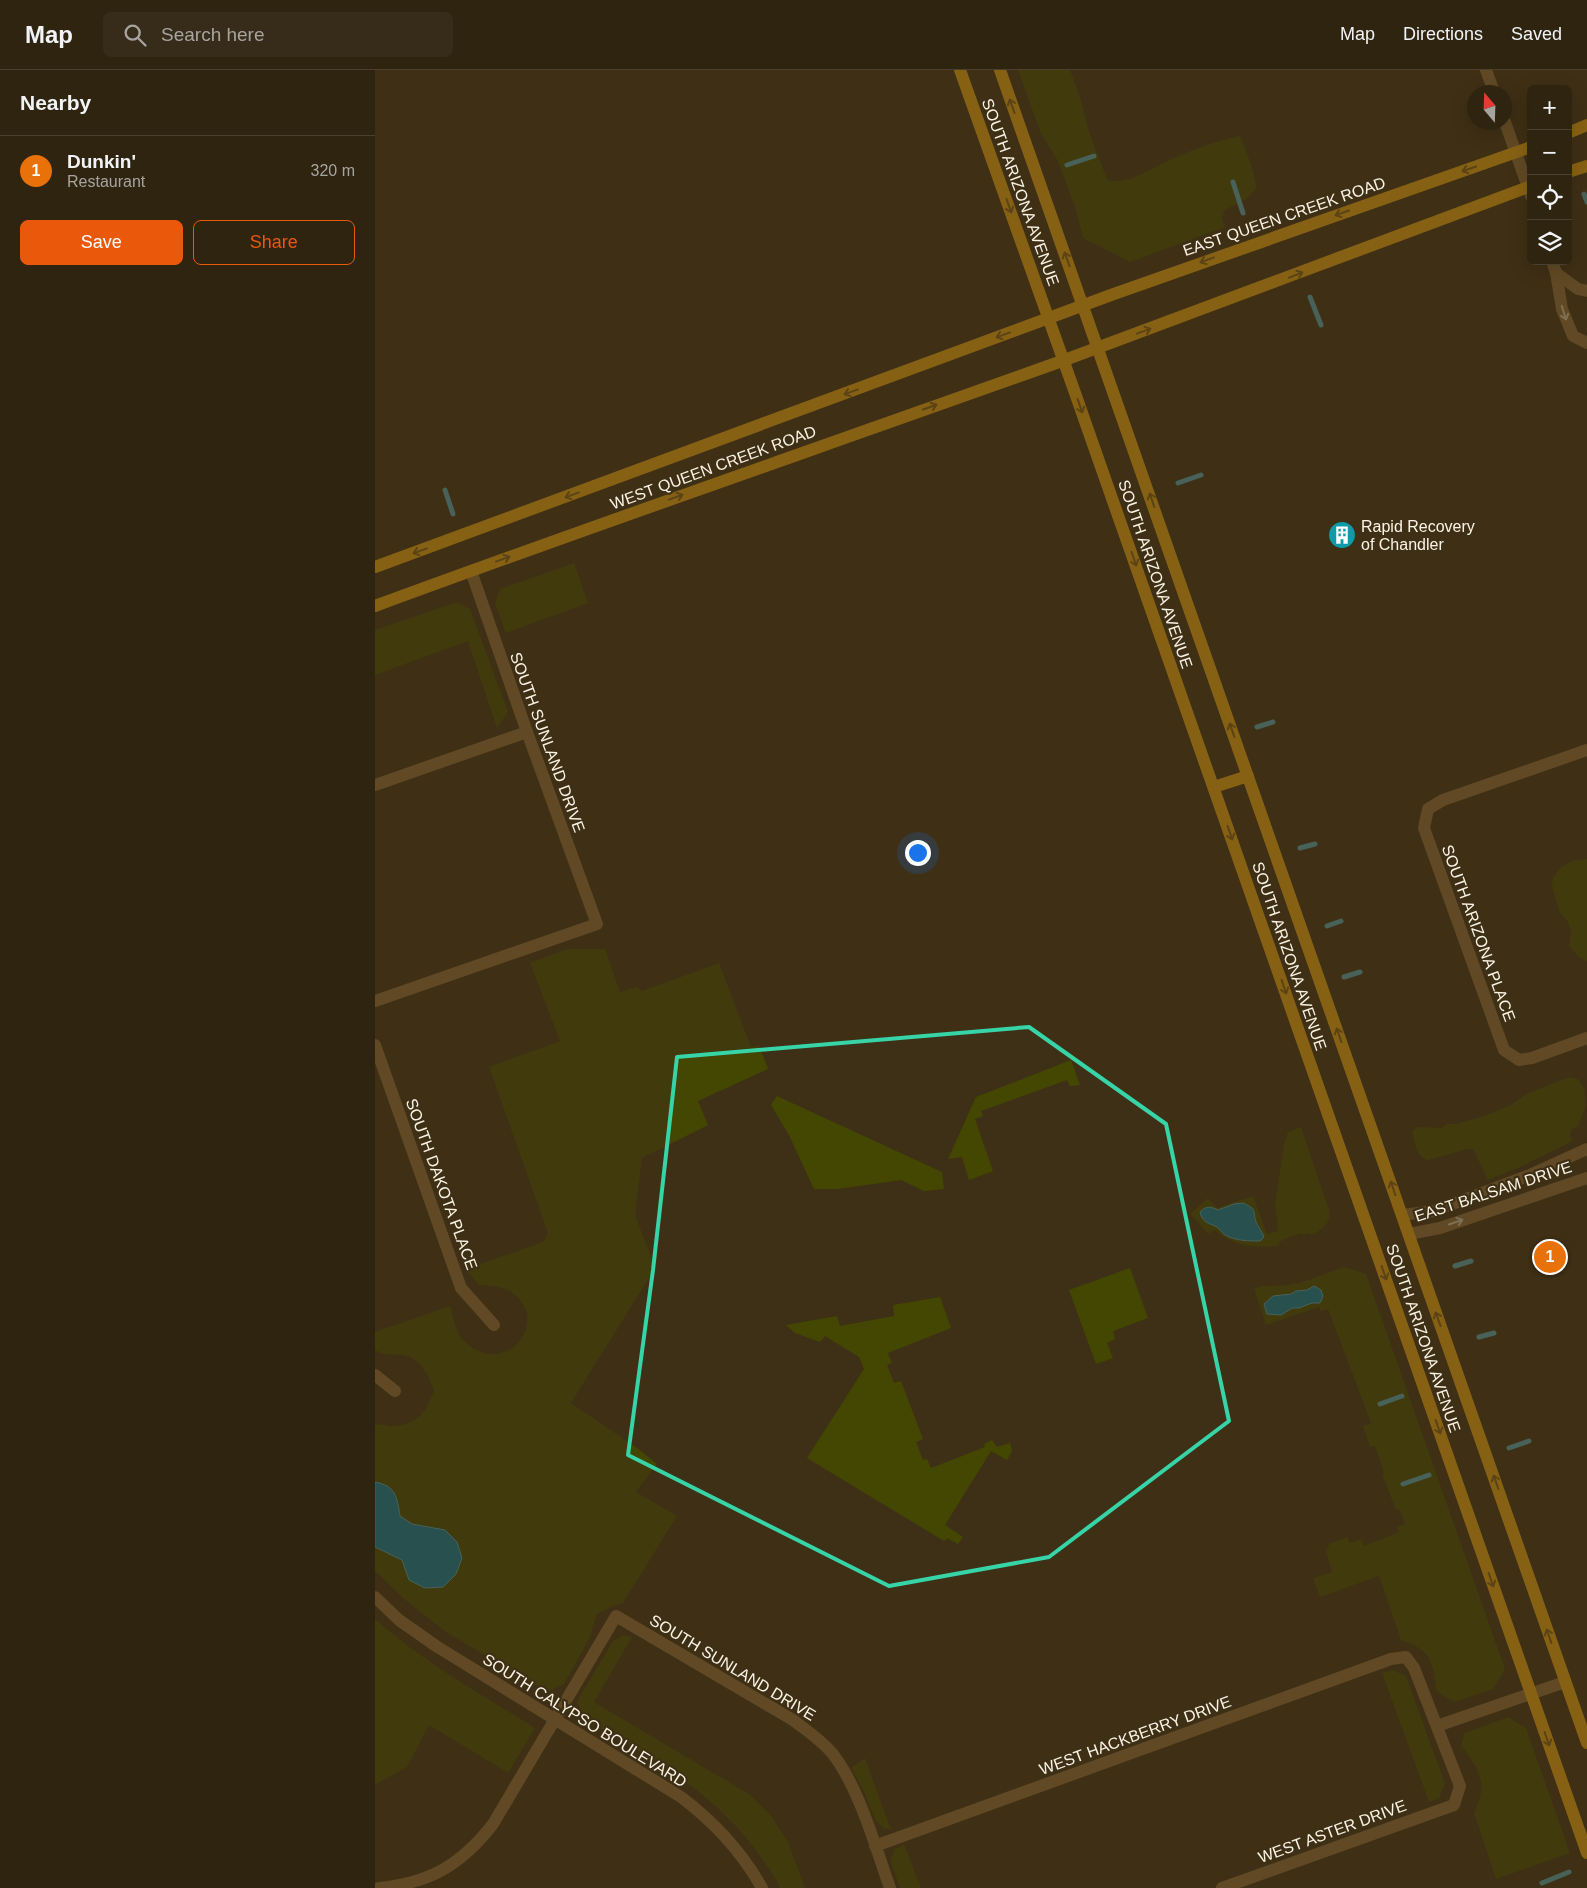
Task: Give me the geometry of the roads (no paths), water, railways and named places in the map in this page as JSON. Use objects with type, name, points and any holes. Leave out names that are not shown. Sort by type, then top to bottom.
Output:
[{"type":"main road","name":"SOUTH ARIZONA AVENUE","points":[[960,70],[1064,360],[1587,1853]]},
{"type":"main road","name":"SOUTH ARIZONA AVENUE","points":[[1000,70],[1587,1743]]},
{"type":"main road","points":[[1572,132],[1587,126]]},
{"type":"main road","name":"EAST QUEEN CREEK ROAD","points":[[1049,318],[1527,148]]},
{"type":"main road","points":[[1572,171],[1587,166]]},
{"type":"main road","points":[[1064,360],[1527,191]]},
{"type":"main road","name":"WEST QUEEN CREEK ROAD","points":[[375,567],[1049,318]]},
{"type":"main road","name":"WEST QUEEN CREEK ROAD","points":[[375,606],[1064,360]]},
{"type":"main road","points":[[1214,787],[1248,776]]},
{"type":"street","points":[[1486,70],[1491,85]]},
{"type":"street","points":[[1508,130],[1527,183]]},
{"type":"street","points":[[1554,267],[1578,289],[1587,291]]},
{"type":"street","points":[[1554,267],[1562,309],[1573,336],[1587,343]]},
{"type":"street","name":"SOUTH SUNLAND DRIVE","points":[[375,1000],[597,924],[471,571]]},
{"type":"street","points":[[375,785],[527,732]]},
{"type":"street","name":"SOUTH ARIZONA PLACE","points":[[1587,750],[1443,800],[1428,809],[1424,828],[1504,1050],[1519,1060],[1533,1058],[1587,1038]]},
{"type":"street","name":"SOUTH DAKOTA PLACE","points":[[375,1045],[461,1288],[494,1325]]},
{"type":"street","name":"EAST BALSAM DRIVE","points":[[1402,1215],[1434,1211],[1530,1175],[1587,1149]]},
{"type":"street","name":"EAST BALSAM DRIVE","points":[[1409,1234],[1440,1228],[1587,1178]]},
{"type":"street","points":[[375,1375],[395,1391]]},
{"type":"street","name":"SOUTH CALYPSO BOULEVARD","points":[[375,1597],[399,1620],[436,1646],[554,1720],[665,1786],[699,1811],[745,1860],[762,1888]]},
{"type":"street","name":"SOUTH SUNLAND DRIVE","points":[[554,1720],[616,1616],[793,1720],[813,1734],[831,1752],[845,1773],[890,1888]]},
{"type":"street","name":"WEST HACKBERRY DRIVE","points":[[875,1846],[1382,1662],[1406,1657],[1414,1668],[1437,1726]]},
{"type":"street","points":[[1437,1726],[1565,1682]]},
{"type":"street","points":[[379,1888],[418,1881],[442,1870],[477,1845],[493,1824],[554,1720]]},
{"type":"street","name":"WEST ASTER DRIVE","points":[[1222,1888],[1453,1805],[1460,1786],[1437,1726]]},
{"type":"water","points":[[1243,1203],[1254,1210],[1256,1222],[1264,1237],[1260,1241],[1238,1240],[1229,1237],[1217,1227],[1204,1221],[1201,1216],[1200,1212],[1208,1207],[1218,1210]]},
{"type":"water","points":[[1314,1286],[1321,1290],[1323,1296],[1320,1303],[1292,1308],[1281,1315],[1267,1314],[1264,1304],[1273,1296],[1291,1294]]},
{"type":"water","points":[[375,1482],[387,1486],[394,1493],[400,1516],[412,1524],[445,1530],[457,1542],[462,1558],[456,1574],[443,1587],[425,1588],[409,1580],[402,1560],[375,1547]]},
{"type":"waterway","points":[[1067,165],[1094,156]]},
{"type":"waterway","points":[[1233,182],[1243,213]]},
{"type":"waterway","points":[[1584,194],[1587,202]]},
{"type":"waterway","points":[[1310,297],[1321,325]]},
{"type":"waterway","points":[[1178,483],[1201,475]]},
{"type":"waterway","points":[[445,490],[453,514]]},
{"type":"waterway","points":[[1257,727],[1273,722]]},
{"type":"waterway","points":[[1300,848],[1315,844]]},
{"type":"waterway","points":[[1327,926],[1341,921]]},
{"type":"waterway","points":[[1344,977],[1360,972]]},
{"type":"waterway","points":[[1455,1266],[1471,1261]]},
{"type":"waterway","points":[[1479,1337],[1494,1333]]},
{"type":"waterway","points":[[1380,1404],[1402,1396]]},
{"type":"waterway","points":[[1509,1448],[1529,1441]]},
{"type":"waterway","points":[[1403,1484],[1429,1475]]},
{"type":"waterway","points":[[1542,1883],[1569,1872]]},
{"type":"place","name":"Rapid Recovery of Chandler","points":[[1342,535]]},
{"type":"place","name":"Dunkin'","points":[[1550,1257]]}]
